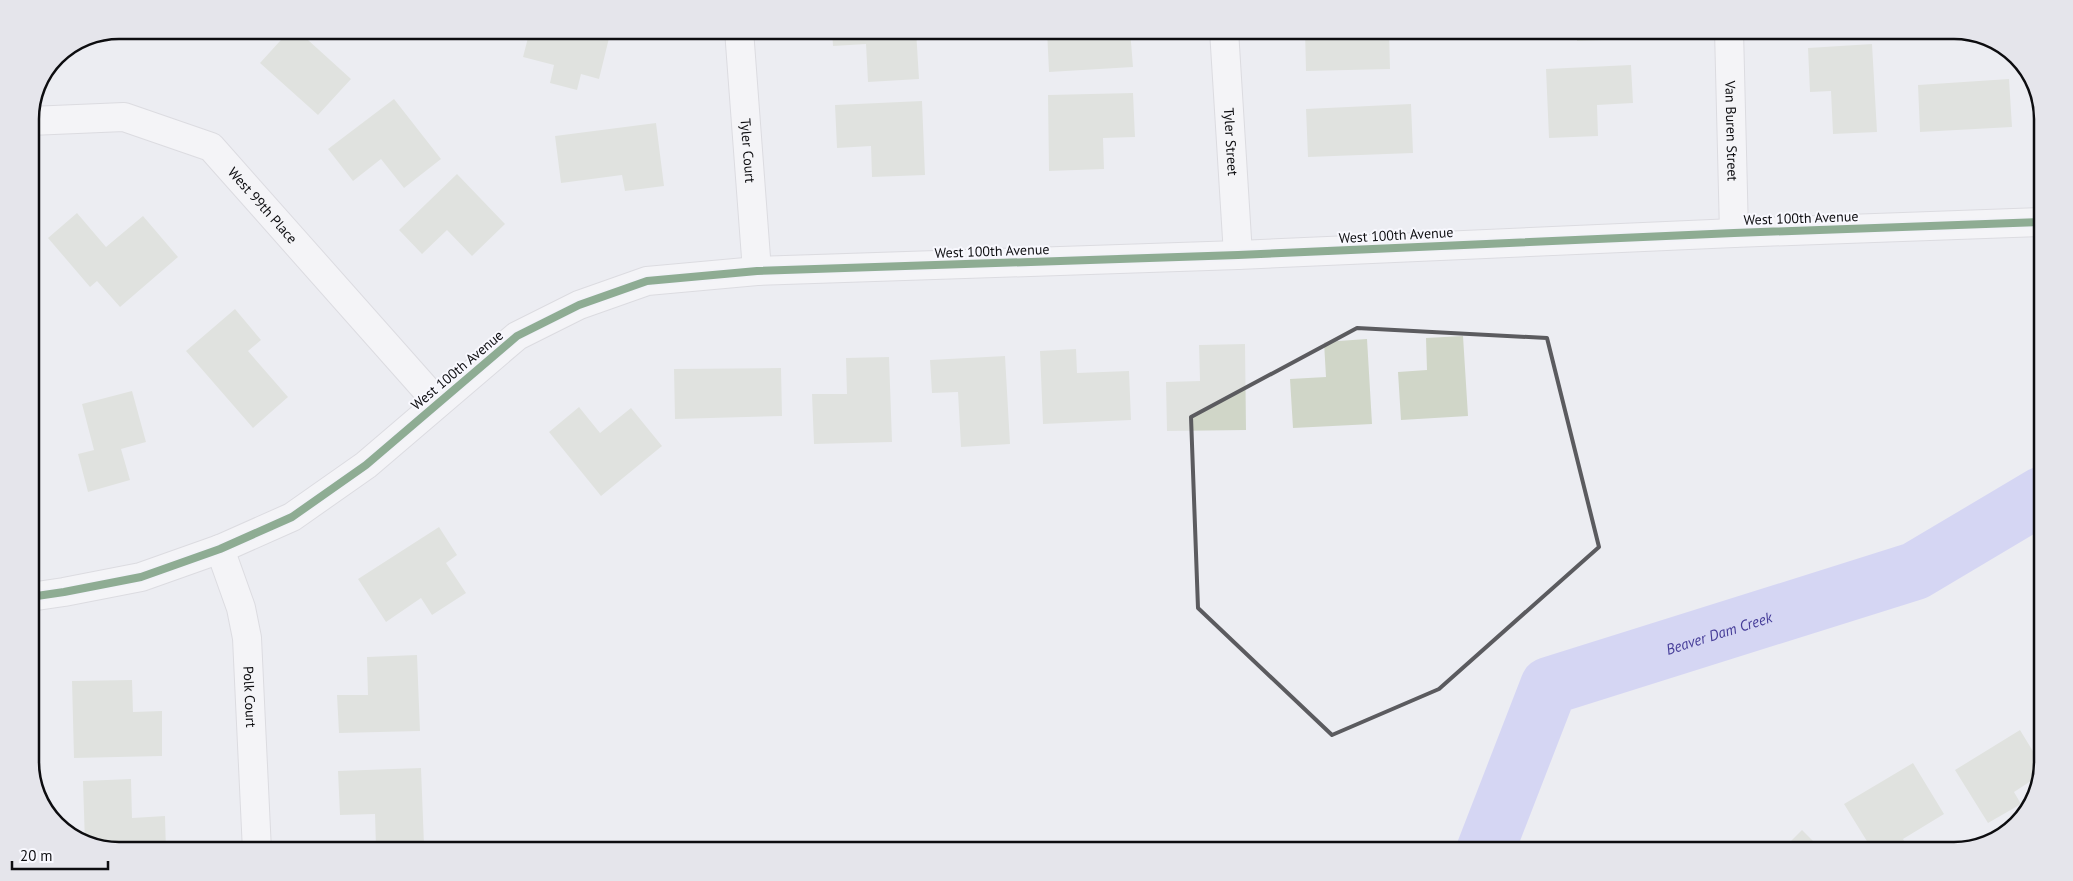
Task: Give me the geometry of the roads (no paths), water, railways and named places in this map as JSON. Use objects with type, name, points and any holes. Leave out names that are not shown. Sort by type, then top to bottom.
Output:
[{"type":"street","name":"Tyler Court","points":[[741,39],[757,271]]},
{"type":"street","name":"Tyler Street","points":[[1225,39],[1238,255]]},
{"type":"street","name":"Van Buren Street","points":[[1729,39],[1734,232]]},
{"type":"street","name":"West 99th Place","points":[[39,121],[124,117],[211,148],[438,403]]},
{"type":"street","name":"West 100th Avenue","points":[[39,595],[64,592],[141,576],[220,549],[292,517],[366,465],[517,336],[579,304],[647,281],[757,271],[1238,255],[1734,232],[2034,222]]},
{"type":"street","name":"Polk Court","points":[[220,549],[241,608],[247,638],[257,842]]},
{"type":"waterway","name":"Beaver Dam Creek","points":[[1488,842],[1549,686],[1915,571],[2034,500]]}]
